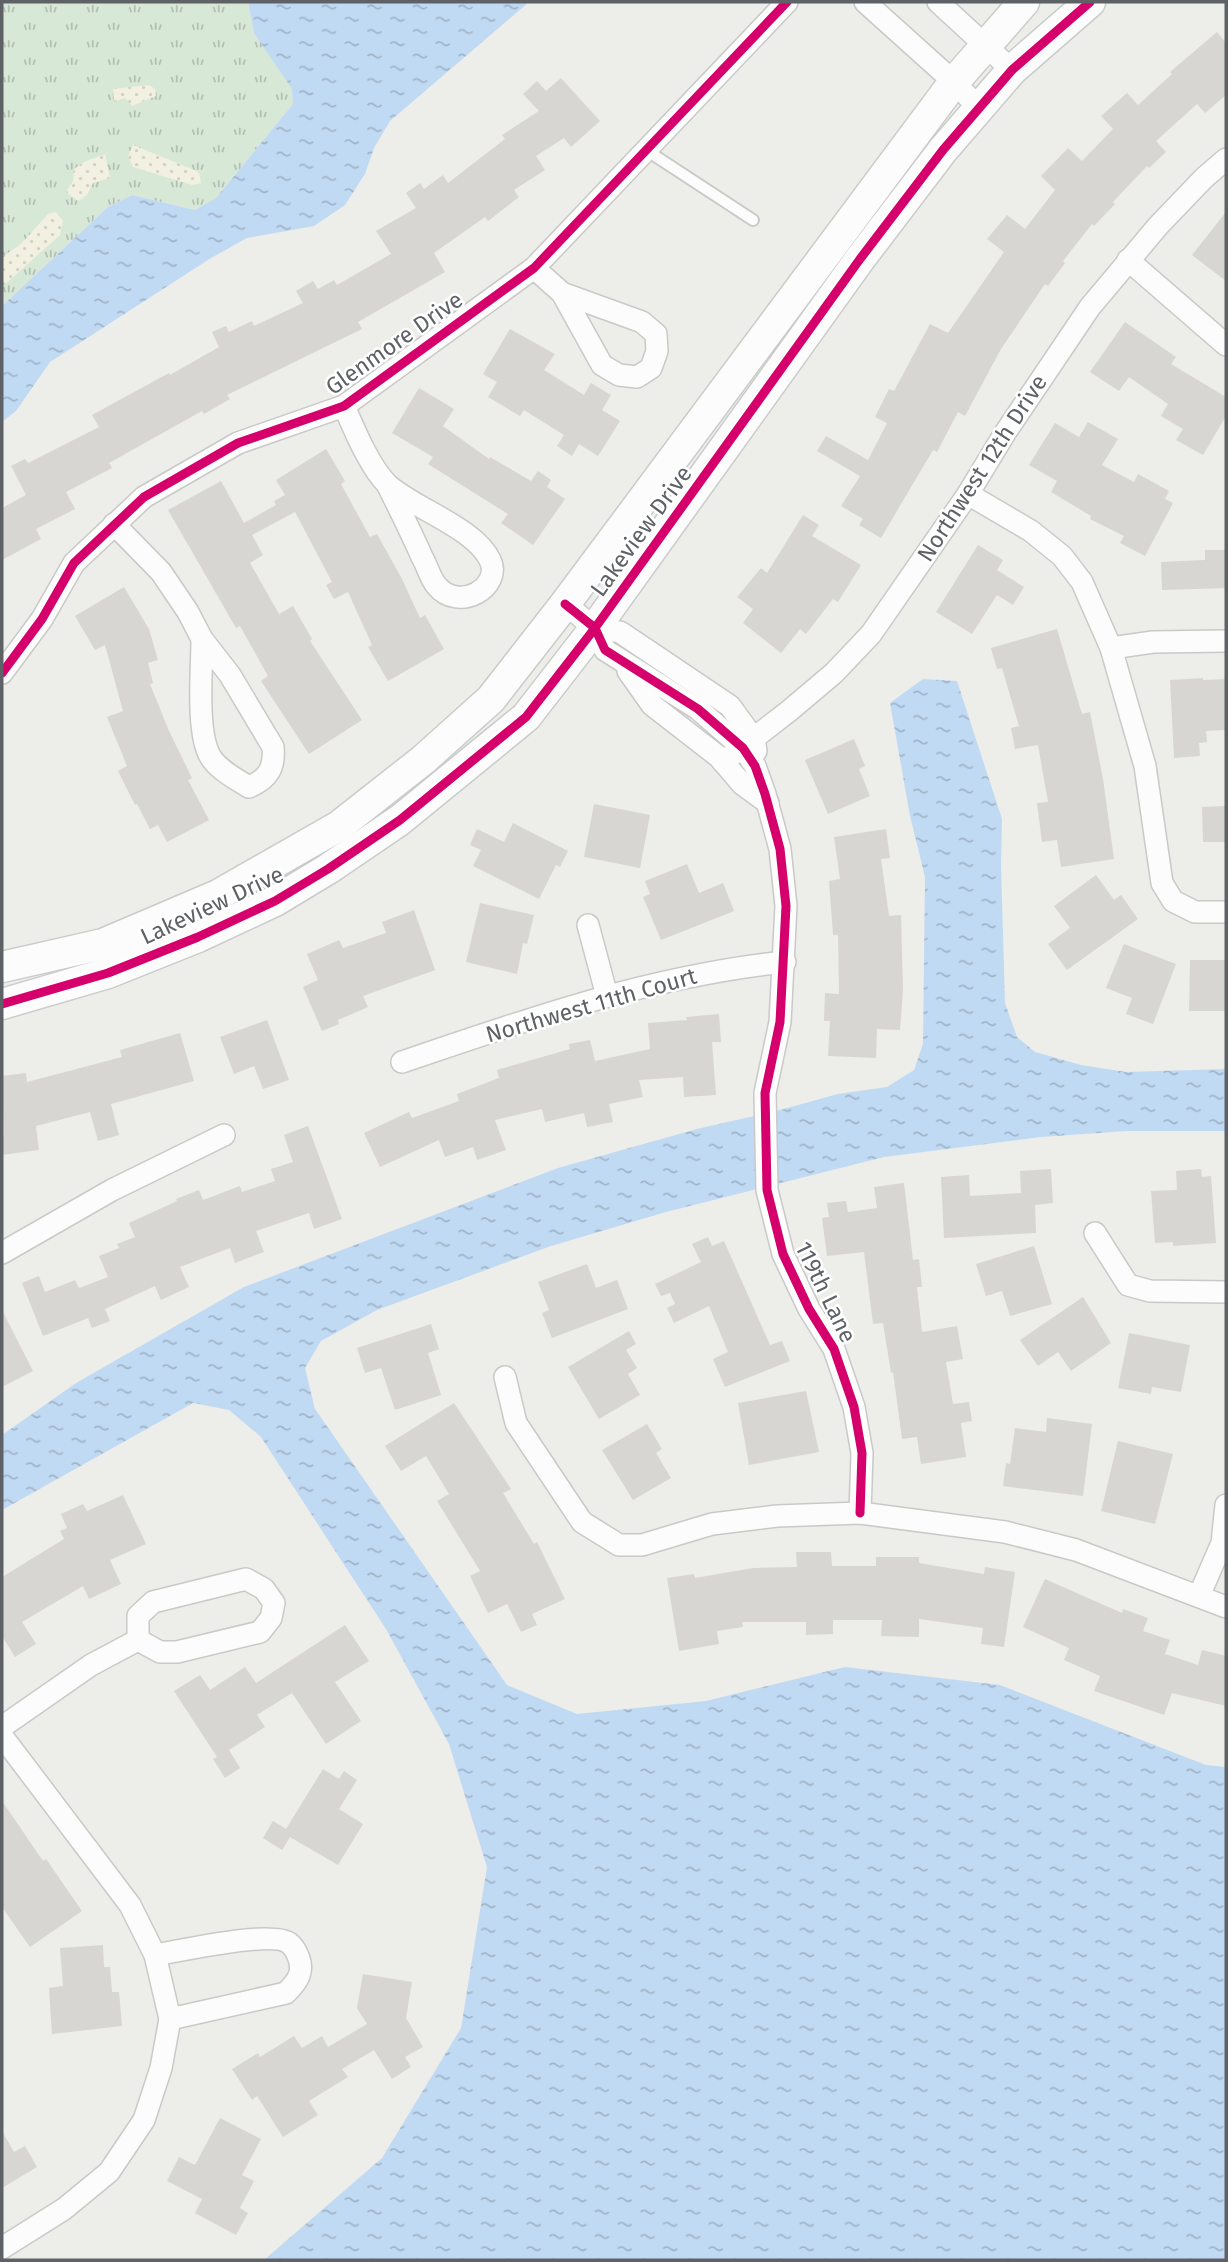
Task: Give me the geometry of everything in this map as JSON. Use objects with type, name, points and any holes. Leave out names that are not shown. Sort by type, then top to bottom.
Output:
[{"type":"street","name":"Glenmore Drive","points":[[2,673],[42,619],[74,563],[144,497],[238,443],[344,406],[534,268],[787,2]]},
{"type":"street","points":[[865,2],[978,107]]},
{"type":"street","points":[[938,2],[1012,70]]},
{"type":"street","name":"Lakeview Drive","points":[[2,967],[103,944],[218,895],[338,826],[423,760],[491,699],[565,604],[954,82],[1024,2]]},
{"type":"street","name":"Lakeview Drive","points":[[2,1004],[108,973],[198,937],[275,901],[400,820],[526,717],[595,628],[860,259],[978,107],[1012,70],[1090,2]]},
{"type":"street","name":"Northwest 12th Drive","points":[[723,762],[834,673],[871,634],[968,494],[1090,307],[1128,260],[1226,159]]},
{"type":"street","points":[[1128,260],[1226,345]]},
{"type":"street","points":[[534,268],[562,293],[602,365],[619,375],[637,377],[651,368],[657,351],[656,334],[642,322],[562,293]]},
{"type":"street","name":"Glenmore Drive","points":[[344,406],[363,447],[387,484],[437,586],[454,598],[469,598],[481,590],[491,578],[492,563],[480,544],[387,484]]},
{"type":"street","points":[[968,494],[1031,531],[1062,556],[1082,582],[1111,648],[1145,766],[1162,883],[1173,901],[1195,912],[1226,912]]},
{"type":"street","points":[[114,524],[160,572],[188,612],[202,639],[230,675],[273,747],[275,761],[269,774],[261,782],[248,787],[230,776],[210,756],[202,728],[202,639]]},
{"type":"street","points":[[565,604],[595,628],[604,650],[749,743]]},
{"type":"street","points":[[595,628],[620,632],[730,706],[749,743]]},
{"type":"street","points":[[1111,648],[1153,642],[1226,641]]},
{"type":"street","points":[[621,661],[652,705],[723,762],[742,784],[767,799]]},
{"type":"street","name":"119th Lane","points":[[749,743],[780,849],[786,906],[780,1022],[765,1093],[767,1189],[783,1254],[809,1309],[834,1349],[854,1407],[862,1453],[860,1513]]},
{"type":"street","points":[[588,925],[607,996]]},
{"type":"street","name":"Northwest 11th Court","points":[[402,1062],[607,996],[726,969],[785,962]]},
{"type":"street","points":[[2,1253],[112,1191],[224,1135]]},
{"type":"street","points":[[1094,1233],[1128,1284],[1150,1291],[1226,1292]]},
{"type":"street","points":[[505,1377],[516,1423],[582,1522],[620,1545],[642,1545],[712,1524],[777,1516],[860,1513],[1005,1532],[1076,1550],[1226,1607]]},
{"type":"street","points":[[1199,1596],[1223,1542],[1226,1505]]},
{"type":"street","points":[[246,1578],[264,1589],[274,1603],[271,1618],[260,1632],[177,1652],[160,1652],[138,1640],[138,1616],[153,1602],[246,1578]]},
{"type":"street","points":[[2,1727],[92,1665],[138,1640]]},
{"type":"street","points":[[2,1736],[130,1905],[155,1955],[170,2019],[161,2068],[144,2120],[109,2172],[64,2209],[2,2248]]},
{"type":"street","points":[[155,1955],[266,1937],[288,1941],[302,1965],[299,1980],[286,1993],[170,2019]]},
{"type":"lane","points":[[646,150],[754,220]]},
{"type":"green space","points":[[2,2],[248,2],[254,33],[293,89],[293,104],[216,198],[195,210],[132,195],[108,207],[2,306]]},
{"type":"sand","points":[[149,85],[155,89],[156,96],[132,106],[125,98],[114,102],[113,89]]},
{"type":"sand","points":[[133,145],[199,172],[201,183],[192,185],[133,167],[128,156]]},
{"type":"sand","points":[[105,154],[110,178],[93,183],[87,195],[78,201],[66,192],[73,181],[74,169]]},
{"type":"sand","points":[[56,212],[63,221],[60,235],[2,287],[2,257],[21,244],[48,214]]},
{"type":"water","points":[[248,2],[529,2],[390,121],[374,148],[365,174],[345,205],[314,226],[247,238],[211,258],[50,362],[16,411],[2,422],[2,306],[108,207],[132,195],[195,210],[216,198],[293,104],[292,89],[254,33]]},
{"type":"water","points":[[923,679],[957,681],[1002,819],[1005,1003],[1017,1037],[1035,1052],[1081,1065],[1126,1072],[1226,1069],[1226,1131],[1126,1131],[1041,1137],[884,1157],[666,1212],[551,1246],[377,1310],[321,1341],[305,1368],[315,1409],[507,1685],[577,1714],[706,1701],[845,1667],[1000,1685],[1206,1765],[1226,1767],[1226,2260],[264,2260],[382,2158],[461,2028],[487,1867],[449,1744],[386,1629],[261,1437],[229,1410],[193,1403],[2,1510],[2,1435],[76,1383],[244,1287],[558,1168],[697,1129],[838,1094],[887,1087],[914,1070],[923,1044],[925,877],[910,816],[890,703]]},
{"type":"building","points":[[1217,32],[1226,43],[1226,95],[1205,113],[1197,104],[1156,141],[1166,152],[1149,168],[1147,166],[1113,202],[1115,204],[1094,226],[1092,224],[1063,261],[1065,263],[1048,286],[1045,284],[1001,349],[965,416],[958,412],[937,452],[933,450],[881,538],[859,525],[863,519],[841,506],[860,476],[817,451],[826,436],[868,460],[887,423],[875,417],[889,389],[894,391],[930,324],[948,333],[1004,252],[987,239],[1007,215],[1025,229],[1055,190],[1041,176],[1068,148],[1082,161],[1113,129],[1101,116],[1127,93],[1138,105],[1172,74],[1170,72]]},
{"type":"building","points":[[561,78],[600,121],[571,147],[564,138],[536,156],[545,170],[514,190],[519,197],[488,221],[485,217],[434,253],[445,272],[358,322],[362,329],[227,395],[230,399],[204,414],[202,411],[109,463],[112,468],[66,492],[75,509],[36,529],[41,539],[2,560],[2,508],[26,495],[11,466],[25,459],[28,463],[99,427],[92,415],[219,347],[212,332],[226,326],[229,332],[252,321],[254,326],[303,303],[296,291],[313,281],[318,289],[334,280],[337,285],[391,254],[376,231],[416,208],[406,193],[420,183],[424,189],[443,175],[448,183],[505,139],[502,135],[539,111],[523,94],[537,81],[546,91]]},
{"type":"building","points":[[1226,212],[1226,281],[1192,255]]},
{"type":"building","points":[[1125,322],[1176,357],[1171,364],[1226,397],[1226,416],[1203,455],[1176,440],[1183,429],[1161,416],[1168,404],[1129,377],[1119,391],[1090,372]]},
{"type":"building","points":[[510,329],[555,354],[544,370],[584,395],[591,383],[611,395],[602,410],[620,421],[598,456],[579,444],[572,456],[557,446],[564,435],[524,410],[520,416],[488,397],[497,382],[483,374]]},
{"type":"building","points":[[419,388],[454,409],[443,426],[489,459],[490,457],[531,481],[538,471],[551,480],[547,487],[565,499],[533,545],[501,523],[508,514],[428,464],[433,457],[392,433]]},
{"type":"building","points":[[1088,422],[1118,439],[1102,465],[1134,482],[1138,474],[1169,491],[1165,499],[1173,503],[1145,556],[1120,543],[1124,536],[1090,519],[1091,516],[1051,492],[1057,481],[1029,465],[1055,423],[1079,437]]},
{"type":"building","points":[[326,449],[345,481],[341,484],[370,537],[377,534],[420,618],[425,615],[444,649],[388,681],[368,647],[372,645],[348,592],[334,599],[326,585],[332,582],[295,512],[252,535],[263,555],[250,563],[279,614],[293,606],[312,639],[310,641],[362,720],[309,754],[261,681],[268,676],[240,626],[236,628],[168,510],[221,481],[244,523],[276,505],[274,501],[285,495],[276,480]]},
{"type":"building","points":[[803,515],[819,525],[812,536],[861,565],[838,602],[833,599],[806,634],[800,629],[781,653],[743,623],[753,609],[737,597],[761,568],[767,573]]},
{"type":"building","points":[[978,545],[1003,560],[997,570],[1024,587],[1013,605],[997,595],[972,634],[936,612]]},
{"type":"building","points":[[1205,550],[1226,550],[1226,588],[1162,590],[1161,562],[1205,560]]},
{"type":"building","points":[[124,587],[149,629],[158,660],[148,663],[153,683],[150,684],[192,778],[188,780],[209,820],[167,842],[158,825],[150,829],[118,771],[127,766],[107,717],[123,711],[105,645],[95,650],[75,616]]},
{"type":"building","points":[[1057,629],[1082,714],[1090,712],[1114,859],[1061,867],[1057,840],[1042,842],[1037,803],[1048,802],[1038,745],[1015,749],[1011,728],[1019,726],[1002,668],[997,669],[991,648]]},
{"type":"building","points":[[1226,679],[1226,730],[1206,731],[1207,742],[1199,743],[1200,756],[1174,758],[1170,680]]},
{"type":"building","points":[[854,739],[865,766],[859,769],[870,796],[828,814],[805,760]]},
{"type":"building","points":[[594,804],[650,815],[640,868],[584,857]]},
{"type":"building","points":[[1226,806],[1226,842],[1203,842],[1202,807]]},
{"type":"building","points":[[513,823],[568,851],[560,867],[556,865],[539,899],[473,866],[481,850],[470,845],[477,829],[504,842]]},
{"type":"building","points":[[886,829],[890,858],[881,859],[889,916],[901,915],[903,991],[900,1030],[877,1029],[876,1058],[828,1056],[830,1021],[824,1021],[825,993],[839,994],[838,935],[833,935],[829,881],[840,879],[834,837]]},
{"type":"building","points":[[687,864],[699,893],[723,883],[734,911],[661,940],[643,897],[650,894],[645,881]]},
{"type":"building","points":[[1096,875],[1114,900],[1121,895],[1138,919],[1067,970],[1048,944],[1070,928],[1054,906]]},
{"type":"building","points":[[480,903],[534,915],[527,944],[523,943],[517,974],[466,962]]},
{"type":"building","points":[[414,910],[435,970],[363,996],[368,1007],[338,1020],[339,1024],[322,1031],[303,987],[318,980],[307,954],[339,940],[343,948],[386,933],[382,922]]},
{"type":"building","points":[[1124,944],[1176,964],[1153,1024],[1126,1014],[1132,998],[1106,988]]},
{"type":"building","points":[[1190,960],[1226,960],[1226,1011],[1189,1011]]},
{"type":"building","points":[[719,1014],[721,1042],[712,1042],[716,1095],[684,1097],[683,1077],[639,1080],[643,1097],[609,1104],[613,1122],[587,1127],[584,1113],[545,1122],[542,1109],[495,1120],[506,1150],[477,1160],[473,1147],[445,1157],[439,1140],[380,1167],[364,1133],[409,1112],[412,1118],[459,1101],[457,1094],[499,1078],[497,1070],[570,1049],[569,1044],[590,1040],[595,1061],[650,1049],[648,1023]]},
{"type":"building","points":[[267,1020],[289,1080],[263,1089],[254,1066],[234,1074],[220,1037]]},
{"type":"building","points":[[180,1033],[194,1081],[111,1104],[119,1135],[98,1141],[90,1112],[36,1126],[39,1150],[2,1155],[2,1076],[26,1073],[27,1082],[122,1057],[120,1050]]},
{"type":"building","points":[[308,1126],[342,1219],[314,1229],[309,1213],[256,1231],[264,1252],[235,1263],[230,1248],[180,1267],[189,1287],[161,1300],[155,1286],[105,1309],[110,1321],[92,1328],[88,1318],[43,1336],[22,1283],[39,1276],[45,1292],[75,1280],[79,1288],[108,1277],[99,1256],[119,1248],[117,1244],[135,1237],[129,1223],[199,1190],[203,1200],[240,1186],[242,1192],[275,1181],[271,1169],[293,1162],[284,1135]]},
{"type":"building","points":[[1051,1169],[1053,1203],[1035,1205],[1036,1233],[944,1238],[941,1177],[969,1175],[970,1196],[1021,1193],[1020,1171]]},
{"type":"building","points":[[1201,1169],[1202,1177],[1211,1176],[1216,1243],[1173,1246],[1173,1242],[1155,1243],[1151,1191],[1177,1190],[1176,1171]]},
{"type":"building","points":[[904,1183],[913,1260],[919,1259],[922,1287],[917,1287],[922,1332],[957,1326],[963,1359],[946,1362],[953,1404],[969,1402],[972,1421],[961,1423],[966,1457],[921,1464],[917,1437],[902,1439],[883,1323],[873,1324],[864,1252],[827,1256],[822,1218],[829,1217],[827,1203],[846,1201],[848,1212],[877,1208],[874,1187]]},
{"type":"building","points":[[708,1237],[712,1246],[724,1241],[770,1345],[782,1341],[790,1361],[725,1387],[713,1359],[728,1352],[709,1306],[674,1323],[667,1308],[675,1304],[670,1293],[661,1296],[655,1284],[701,1262],[692,1244]]},
{"type":"building","points":[[1034,1246],[1052,1304],[1010,1316],[1002,1291],[986,1296],[976,1264]]},
{"type":"building","points":[[587,1264],[596,1288],[617,1280],[628,1309],[552,1338],[542,1313],[549,1310],[538,1282]]},
{"type":"building","points":[[1083,1297],[1111,1343],[1071,1371],[1058,1352],[1038,1366],[1020,1340]]},
{"type":"building","points":[[2,1310],[33,1371],[2,1387]]},
{"type":"building","points":[[431,1324],[439,1349],[428,1353],[441,1395],[395,1410],[381,1368],[365,1373],[357,1348]]},
{"type":"building","points":[[629,1331],[636,1344],[626,1350],[637,1368],[628,1374],[640,1395],[599,1419],[568,1367]]},
{"type":"building","points":[[1129,1333],[1190,1345],[1181,1392],[1152,1387],[1151,1394],[1118,1388]]},
{"type":"building","points":[[806,1391],[819,1452],[749,1465],[738,1403]]},
{"type":"building","points":[[454,1403],[511,1489],[503,1493],[534,1544],[537,1542],[565,1599],[532,1614],[537,1625],[521,1632],[507,1604],[488,1613],[470,1576],[480,1571],[437,1501],[449,1494],[426,1456],[401,1471],[385,1446]]},
{"type":"building","points":[[1047,1418],[1092,1424],[1083,1496],[1003,1486],[1006,1463],[1010,1464],[1015,1428],[1046,1432]]},
{"type":"building","points":[[647,1424],[662,1449],[656,1453],[671,1478],[633,1500],[602,1450]]},
{"type":"building","points":[[1118,1441],[1173,1454],[1155,1524],[1101,1511]]},
{"type":"building","points":[[123,1495],[146,1544],[110,1560],[121,1584],[89,1599],[83,1586],[22,1622],[36,1644],[15,1657],[2,1636],[2,1577],[64,1539],[60,1531],[67,1528],[61,1514],[83,1504],[87,1511]]},
{"type":"building","points":[[796,1552],[831,1552],[832,1566],[876,1566],[876,1557],[919,1557],[919,1563],[984,1574],[985,1567],[1015,1572],[1004,1647],[981,1644],[983,1628],[919,1619],[919,1637],[881,1636],[882,1620],[833,1620],[833,1634],[806,1635],[806,1622],[742,1622],[743,1627],[717,1631],[719,1644],[679,1651],[667,1578],[694,1574],[695,1578],[753,1568],[797,1567]]},
{"type":"building","points":[[1045,1579],[1122,1613],[1123,1609],[1148,1618],[1143,1631],[1170,1640],[1165,1654],[1198,1665],[1202,1650],[1226,1656],[1226,1706],[1172,1693],[1164,1715],[1094,1691],[1100,1676],[1064,1660],[1069,1648],[1023,1627]]},
{"type":"building","points":[[345,1625],[369,1661],[335,1682],[361,1721],[326,1744],[292,1693],[257,1715],[265,1727],[229,1750],[240,1768],[225,1778],[213,1759],[217,1757],[174,1691],[200,1675],[210,1690],[245,1667],[256,1683]]},
{"type":"building","points":[[323,1769],[339,1779],[344,1771],[357,1780],[339,1809],[363,1824],[338,1865],[290,1837],[282,1850],[263,1838],[273,1821],[286,1829]]},
{"type":"building","points":[[2,1801],[43,1861],[46,1859],[82,1911],[30,1947],[2,1907]]},
{"type":"building","points":[[103,1945],[104,1967],[110,1967],[112,1992],[119,1992],[122,2026],[52,2034],[49,1988],[63,1986],[60,1948]]},
{"type":"building","points":[[363,1974],[412,1982],[406,2018],[423,2047],[405,2057],[411,2067],[392,2079],[374,2050],[342,2069],[348,2077],[309,2101],[318,2115],[283,2137],[257,2096],[252,2100],[232,2069],[258,2053],[260,2057],[294,2036],[302,2048],[322,2036],[328,2047],[367,2024],[357,2008]]},
{"type":"building","points":[[220,2118],[261,2139],[242,2175],[254,2181],[240,2208],[248,2213],[236,2235],[195,2213],[202,2199],[167,2181],[179,2157],[195,2165]]},
{"type":"building","points":[[2,2131],[14,2152],[25,2146],[37,2167],[2,2188]]},
{"type":"cycle path","points":[[2,673],[42,619],[74,563],[144,497],[238,443],[344,406],[534,268],[787,2]]},
{"type":"cycle path","points":[[2,1004],[108,973],[198,937],[275,901],[400,820],[526,717],[595,628],[860,259],[943,150],[1012,70],[1090,2]]},
{"type":"cycle path","points":[[565,604],[595,628],[605,650],[698,709],[743,748],[755,766],[765,794],[780,849],[786,906],[780,1022],[765,1093],[767,1190],[783,1254],[809,1309],[834,1349],[854,1407],[862,1453],[860,1513]]}]
